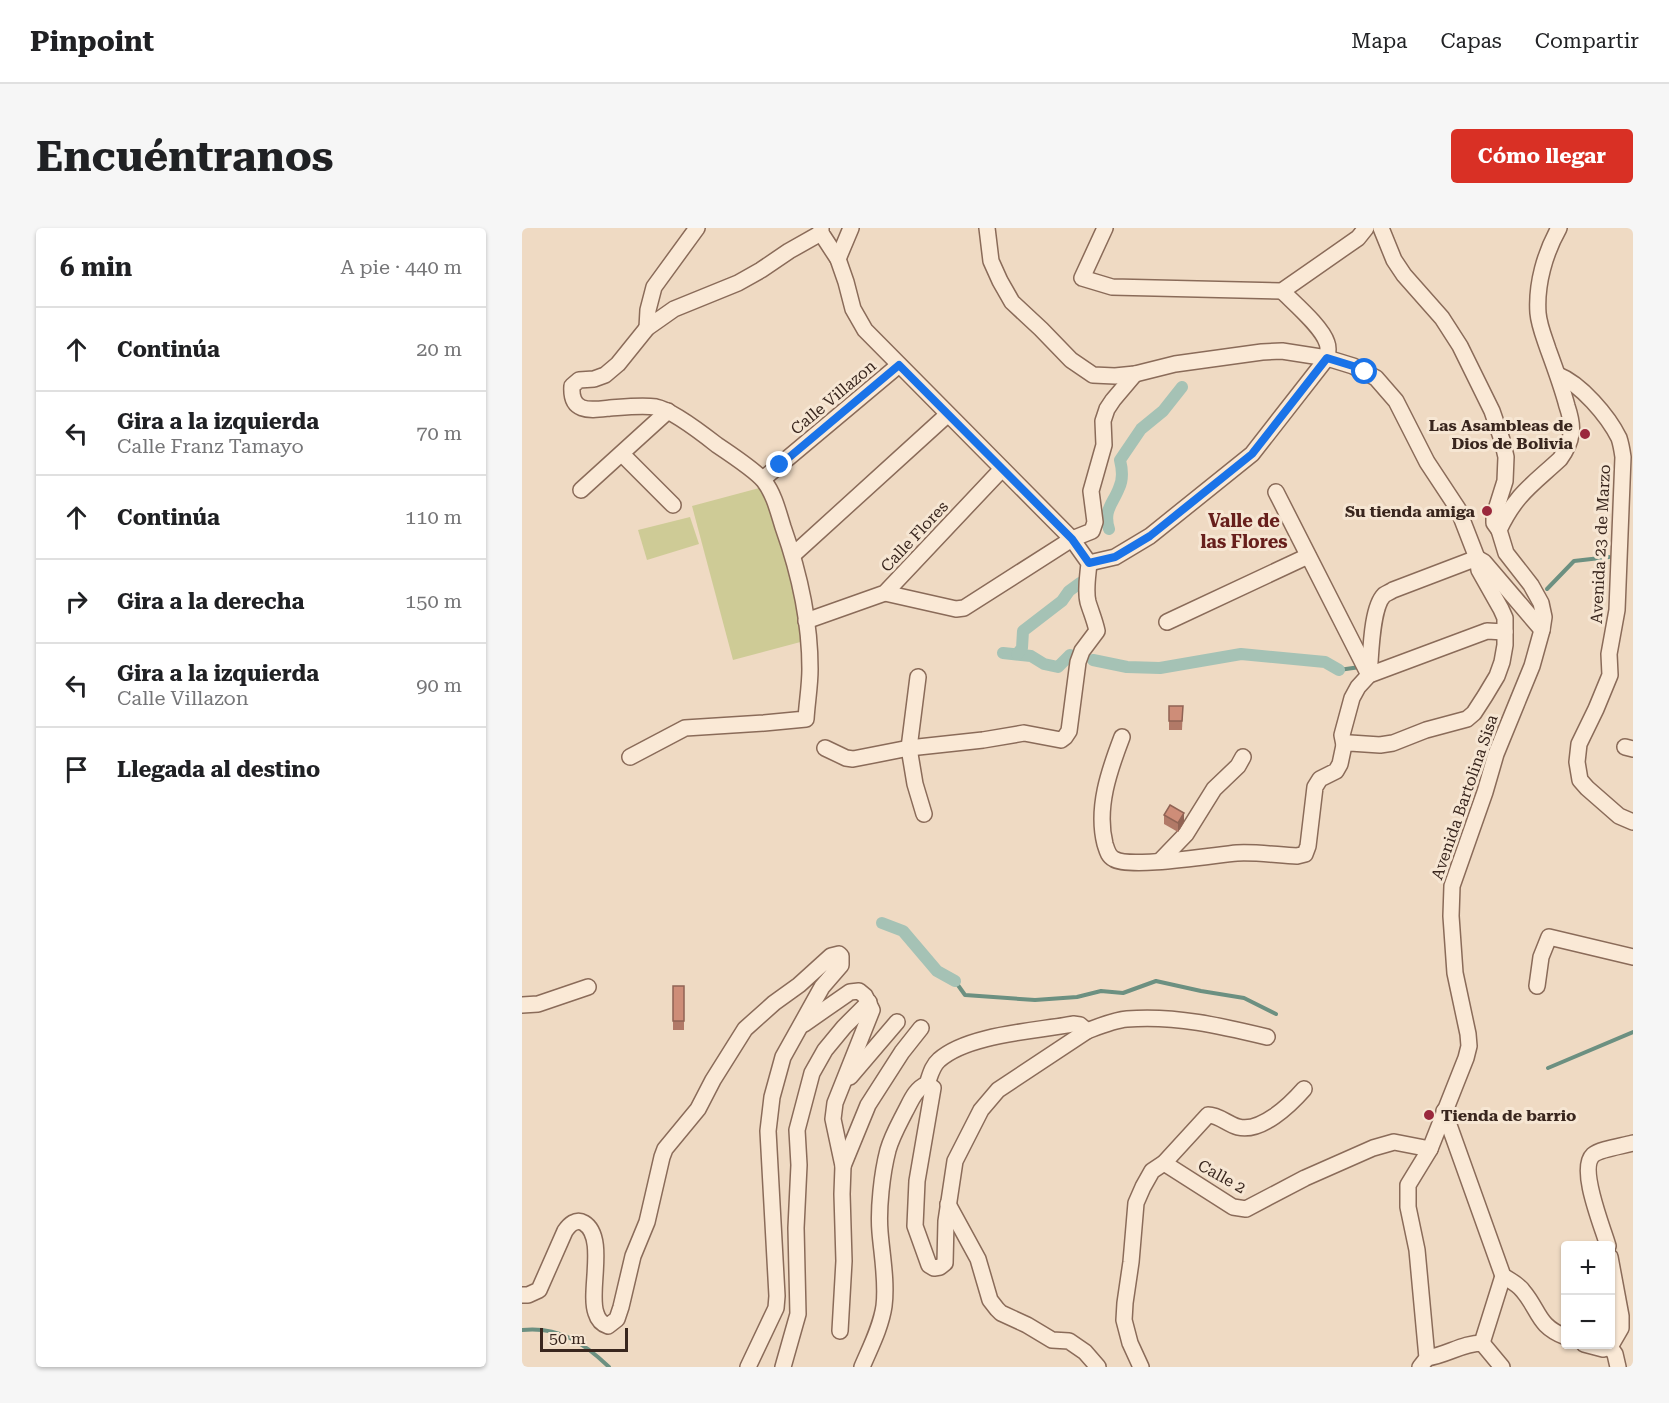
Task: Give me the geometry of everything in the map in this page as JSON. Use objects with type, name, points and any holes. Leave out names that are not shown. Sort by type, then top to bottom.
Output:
[{"type":"street","points":[[647,328],[648,310],[654,287],[697,228]]},
{"type":"street","points":[[838,259],[851,228]]},
{"type":"street","points":[[987,228],[991,261],[1012,303],[1071,360],[1093,375],[1135,374],[1175,364],[1282,351],[1327,358],[1353,366],[1376,378],[1396,401],[1427,462],[1458,509],[1477,558],[1479,570],[1505,618],[1502,662],[1497,676],[1474,713],[1467,719],[1426,730],[1393,743],[1380,745],[1350,743],[1344,746]]},
{"type":"street","points":[[1105,228],[1082,278],[1112,287],[1282,291],[1358,238],[1366,228]]},
{"type":"street","name":"Avenida Bartolina Sisa","points":[[1381,228],[1394,260],[1404,275],[1442,318],[1460,346],[1492,411],[1506,457],[1505,481],[1494,523],[1499,530],[1506,553],[1531,585],[1541,603],[1544,617],[1532,666],[1496,754],[1452,886],[1451,916],[1455,973],[1467,1023],[1469,1046],[1430,1149],[1408,1185],[1408,1207],[1417,1250],[1424,1362]]},
{"type":"street","points":[[1499,530],[1516,500],[1560,459],[1572,432],[1558,375],[1538,315],[1541,274],[1559,228]]},
{"type":"street","points":[[630,757],[685,728],[806,719],[810,669],[802,595],[793,555],[775,502],[763,479],[668,411],[656,407],[609,408],[594,411],[584,409],[575,402],[572,386],[579,380],[594,379],[604,375],[618,364],[647,328],[674,309],[738,283],[821,231],[838,259],[853,309],[865,330],[1072,539],[1089,563],[1088,600],[1097,631],[1082,651],[1078,662],[1069,731],[1061,740],[1023,733],[909,748],[853,759],[825,748]]},
{"type":"street","points":[[1089,563],[1115,557],[1150,536],[1252,454],[1327,358],[1329,350],[1327,342],[1320,330],[1282,291]]},
{"type":"street","name":"Calle Villazon","points":[[763,479],[899,365]]},
{"type":"street","points":[[885,593],[956,609],[964,608],[1072,539],[1092,531],[1095,522],[1091,490],[1104,446],[1103,421],[1113,400],[1135,374]]},
{"type":"street","name":"Avenida 23 de Marzo","points":[[1558,375],[1568,379],[1599,410],[1620,441],[1623,457],[1617,610],[1609,654],[1610,675],[1579,744],[1577,762],[1580,780],[1619,816],[1633,822]]},
{"type":"street","points":[[581,489],[668,411]]},
{"type":"street","points":[[793,555],[947,415]]},
{"type":"street","points":[[622,454],[674,505]]},
{"type":"street","name":"Calle Flores","points":[[806,621],[885,593],[1002,469]]},
{"type":"street","points":[[1276,492],[1369,675]]},
{"type":"street","points":[[1167,622],[1308,556]]},
{"type":"street","points":[[1477,558],[1484,562],[1542,630]]},
{"type":"street","points":[[1369,675],[1373,626],[1379,603],[1384,595],[1477,558]]},
{"type":"street","points":[[1122,737],[1111,767],[1102,807],[1104,837],[1108,854],[1114,860],[1137,863],[1240,853],[1297,856],[1305,854],[1315,787],[1320,779],[1336,771],[1340,764],[1344,746],[1342,735],[1352,698],[1358,687],[1369,675],[1487,631],[1505,632]]},
{"type":"street","points":[[918,677],[909,748],[915,784],[924,814]]},
{"type":"street","points":[[1160,861],[1186,834],[1214,789],[1238,766],[1243,757]]},
{"type":"street","points":[[1537,986],[1541,957],[1549,937],[1633,957]]},
{"type":"street","points":[[522,1295],[539,1290],[565,1231],[570,1224],[583,1222],[592,1235],[597,1258],[595,1311],[602,1324],[612,1325],[621,1307],[633,1256],[647,1222],[665,1149],[698,1109],[745,1029],[831,956],[838,954],[841,956],[841,965],[822,987],[783,1057],[772,1097],[768,1131],[776,1308],[748,1367]]},
{"type":"street","points":[[522,1005],[538,1004],[588,987]]},
{"type":"street","points":[[799,1028],[850,992],[859,991],[865,996],[872,1010],[835,1103],[833,1119],[843,1166],[844,1261],[840,1331]]},
{"type":"street","points":[[783,1367],[798,1314],[796,1227],[799,1165],[797,1130],[813,1073],[825,1050],[869,1002]]},
{"type":"street","points":[[927,1084],[933,1088],[917,1181],[915,1226],[929,1265],[934,1268],[945,1263],[946,1221],[955,1161],[981,1110],[998,1090],[1087,1031],[1102,1024],[1126,1019],[1189,1021],[1267,1037]]},
{"type":"street","points":[[841,1089],[897,1022]]},
{"type":"street","points":[[862,1367],[881,1320],[884,1306],[885,1289],[880,1229],[881,1192],[888,1151],[895,1131],[916,1093],[927,1084],[938,1061],[949,1053],[970,1044],[1002,1035],[1073,1024],[1080,1025],[1087,1031]]},
{"type":"street","points":[[843,1166],[868,1105],[884,1078],[921,1028]]},
{"type":"street","name":"Calle 2","points":[[1304,1089],[1278,1114],[1259,1125],[1246,1129],[1214,1115],[1208,1115],[1164,1164],[1233,1207],[1246,1209],[1305,1178],[1373,1148],[1394,1142],[1430,1149]]},
{"type":"street","points":[[1444,1111],[1503,1276],[1482,1342]]},
{"type":"street","points":[[1607,1241],[1594,1204],[1587,1166],[1591,1157],[1597,1152],[1633,1143]]},
{"type":"street","points":[[1141,1367],[1130,1343],[1124,1320],[1133,1223],[1136,1203],[1143,1187],[1152,1171],[1164,1164]]},
{"type":"street","points":[[948,1204],[978,1259],[990,1300],[997,1309],[1052,1340],[1069,1341],[1085,1352],[1098,1367]]},
{"type":"street","points":[[1615,1272],[1627,1316],[1615,1338]]},
{"type":"street","points":[[1503,1276],[1517,1284],[1525,1293],[1539,1318],[1546,1326],[1561,1335]]},
{"type":"street","points":[[1424,1362],[1472,1343],[1482,1342]]},
{"type":"street","points":[[1482,1342],[1502,1367]]},
{"type":"street","points":[[1611,1349],[1618,1367]]},
{"type":"shaded area","points":[[767,486],[808,640],[733,660],[692,506]]},
{"type":"shaded area","points":[[690,517],[699,544],[647,560],[638,530]]},
{"type":"building","points":[[1169,706],[1183,706],[1182,721],[1169,721]]},
{"type":"building","points":[[1170,805],[1184,813],[1178,823],[1164,815]]},
{"type":"building","points":[[673,986],[684,986],[684,1021],[673,1021]]},
{"type":"waterway","points":[[1109,529],[1108,512],[1121,481],[1120,460],[1141,429],[1163,411],[1182,387]]},
{"type":"waterway","points":[[1547,589],[1574,561],[1609,557]]},
{"type":"waterway","points":[[1017,654],[1022,648],[1023,631],[1062,601],[1069,591],[1080,583]]},
{"type":"waterway","points":[[1003,653],[1031,656],[1044,664],[1058,667],[1070,655],[1074,656]]},
{"type":"waterway","points":[[1093,660],[1127,667],[1160,668],[1241,654],[1325,662],[1339,670]]},
{"type":"waterway","points":[[1339,670],[1360,667]]},
{"type":"waterway","points":[[882,923],[903,931],[937,971],[955,981]]},
{"type":"waterway","points":[[955,981],[965,995],[1035,1000],[1077,997],[1101,991],[1123,993],[1156,981],[1244,998],[1276,1014]]},
{"type":"waterway","points":[[1548,1068],[1633,1032]]},
{"type":"waterway","points":[[522,1330],[548,1331],[570,1338],[609,1367]]},
{"type":"place","name":"Las Asambleas de Dios de Bolivia","points":[[1585,434]]},
{"type":"place","name":"Su tienda amiga","points":[[1487,511]]},
{"type":"place","name":"Tienda de barrio","points":[[1429,1115]]},
{"type":"district","name":"Valle de las Flores","points":[[1244,531]]},
{"type":"route","points":[[780,465],[899,365],[1072,539],[1089,563],[1115,557],[1150,536],[1252,454],[1327,358],[1365,372]]}]
